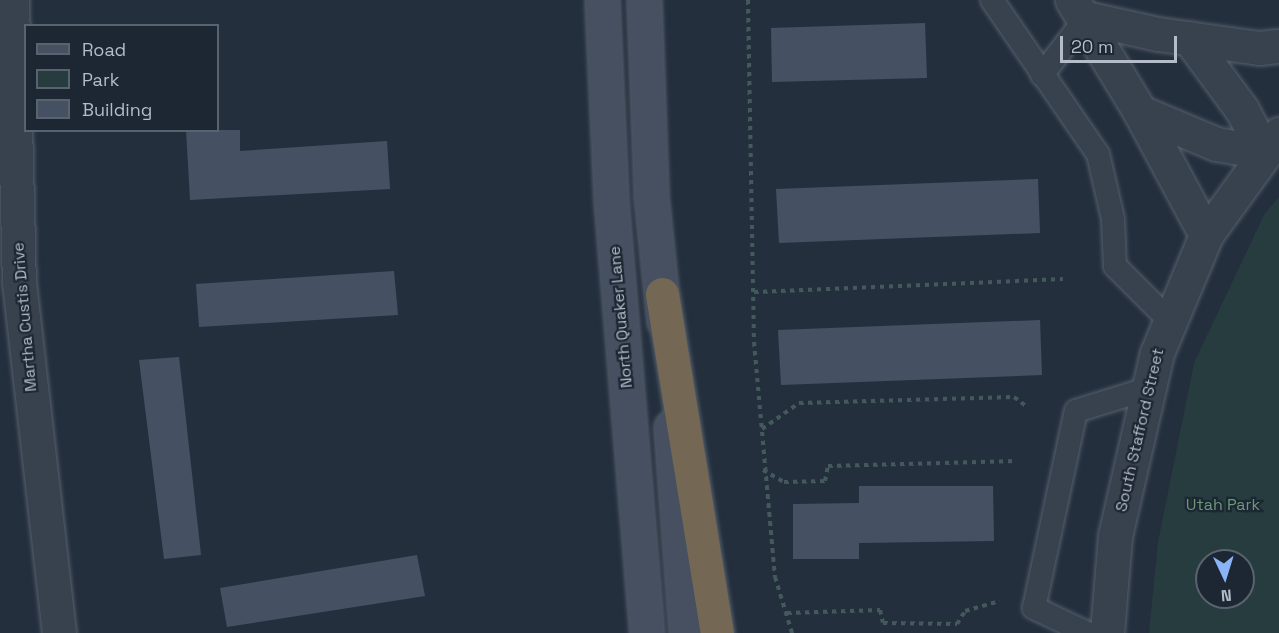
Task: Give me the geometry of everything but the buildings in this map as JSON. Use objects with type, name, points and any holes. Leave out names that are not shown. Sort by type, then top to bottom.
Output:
[{"type":"highway","points":[[662,294],[717,633]]},
{"type":"main road","name":"North Quaker Lane","points":[[602,0],[611,199],[647,633]]},
{"type":"main road","points":[[644,0],[649,163],[662,294],[686,633]]},
{"type":"street","points":[[1079,9],[1189,38],[1259,48],[1279,46]]},
{"type":"street","points":[[1079,9],[1140,112],[1206,235]]},
{"type":"street","name":"Martha Custis Drive","points":[[8,17],[19,282],[59,633]]},
{"type":"street","points":[[1189,38],[1242,110],[1271,143]]},
{"type":"street","points":[[1140,112],[1216,144],[1271,143]]},
{"type":"street","name":"South Stafford Street","points":[[1107,633],[1115,536],[1147,389],[1169,320],[1206,235],[1271,143]]},
{"type":"lane","points":[[993,0],[1098,154],[1113,219],[1115,266],[1169,320]]},
{"type":"lane","points":[[1042,75],[1079,9]]},
{"type":"lane","points":[[1087,633],[1034,608],[1076,411],[1147,389]]},
{"type":"path","points":[[748,0],[754,342],[763,469],[775,577],[792,633]]},
{"type":"path","points":[[754,292],[1063,279]]},
{"type":"path","points":[[762,430],[799,403],[1014,397],[1026,406]]},
{"type":"path","points":[[763,469],[784,482],[794,482],[825,481],[828,466],[1017,461]]},
{"type":"path","points":[[787,613],[880,610],[883,623],[957,624],[964,611],[1000,601]]},
{"type":"green space","name":"Utah Park","points":[[1279,197],[1279,633],[1149,633],[1158,542],[1194,363],[1265,213]]}]
